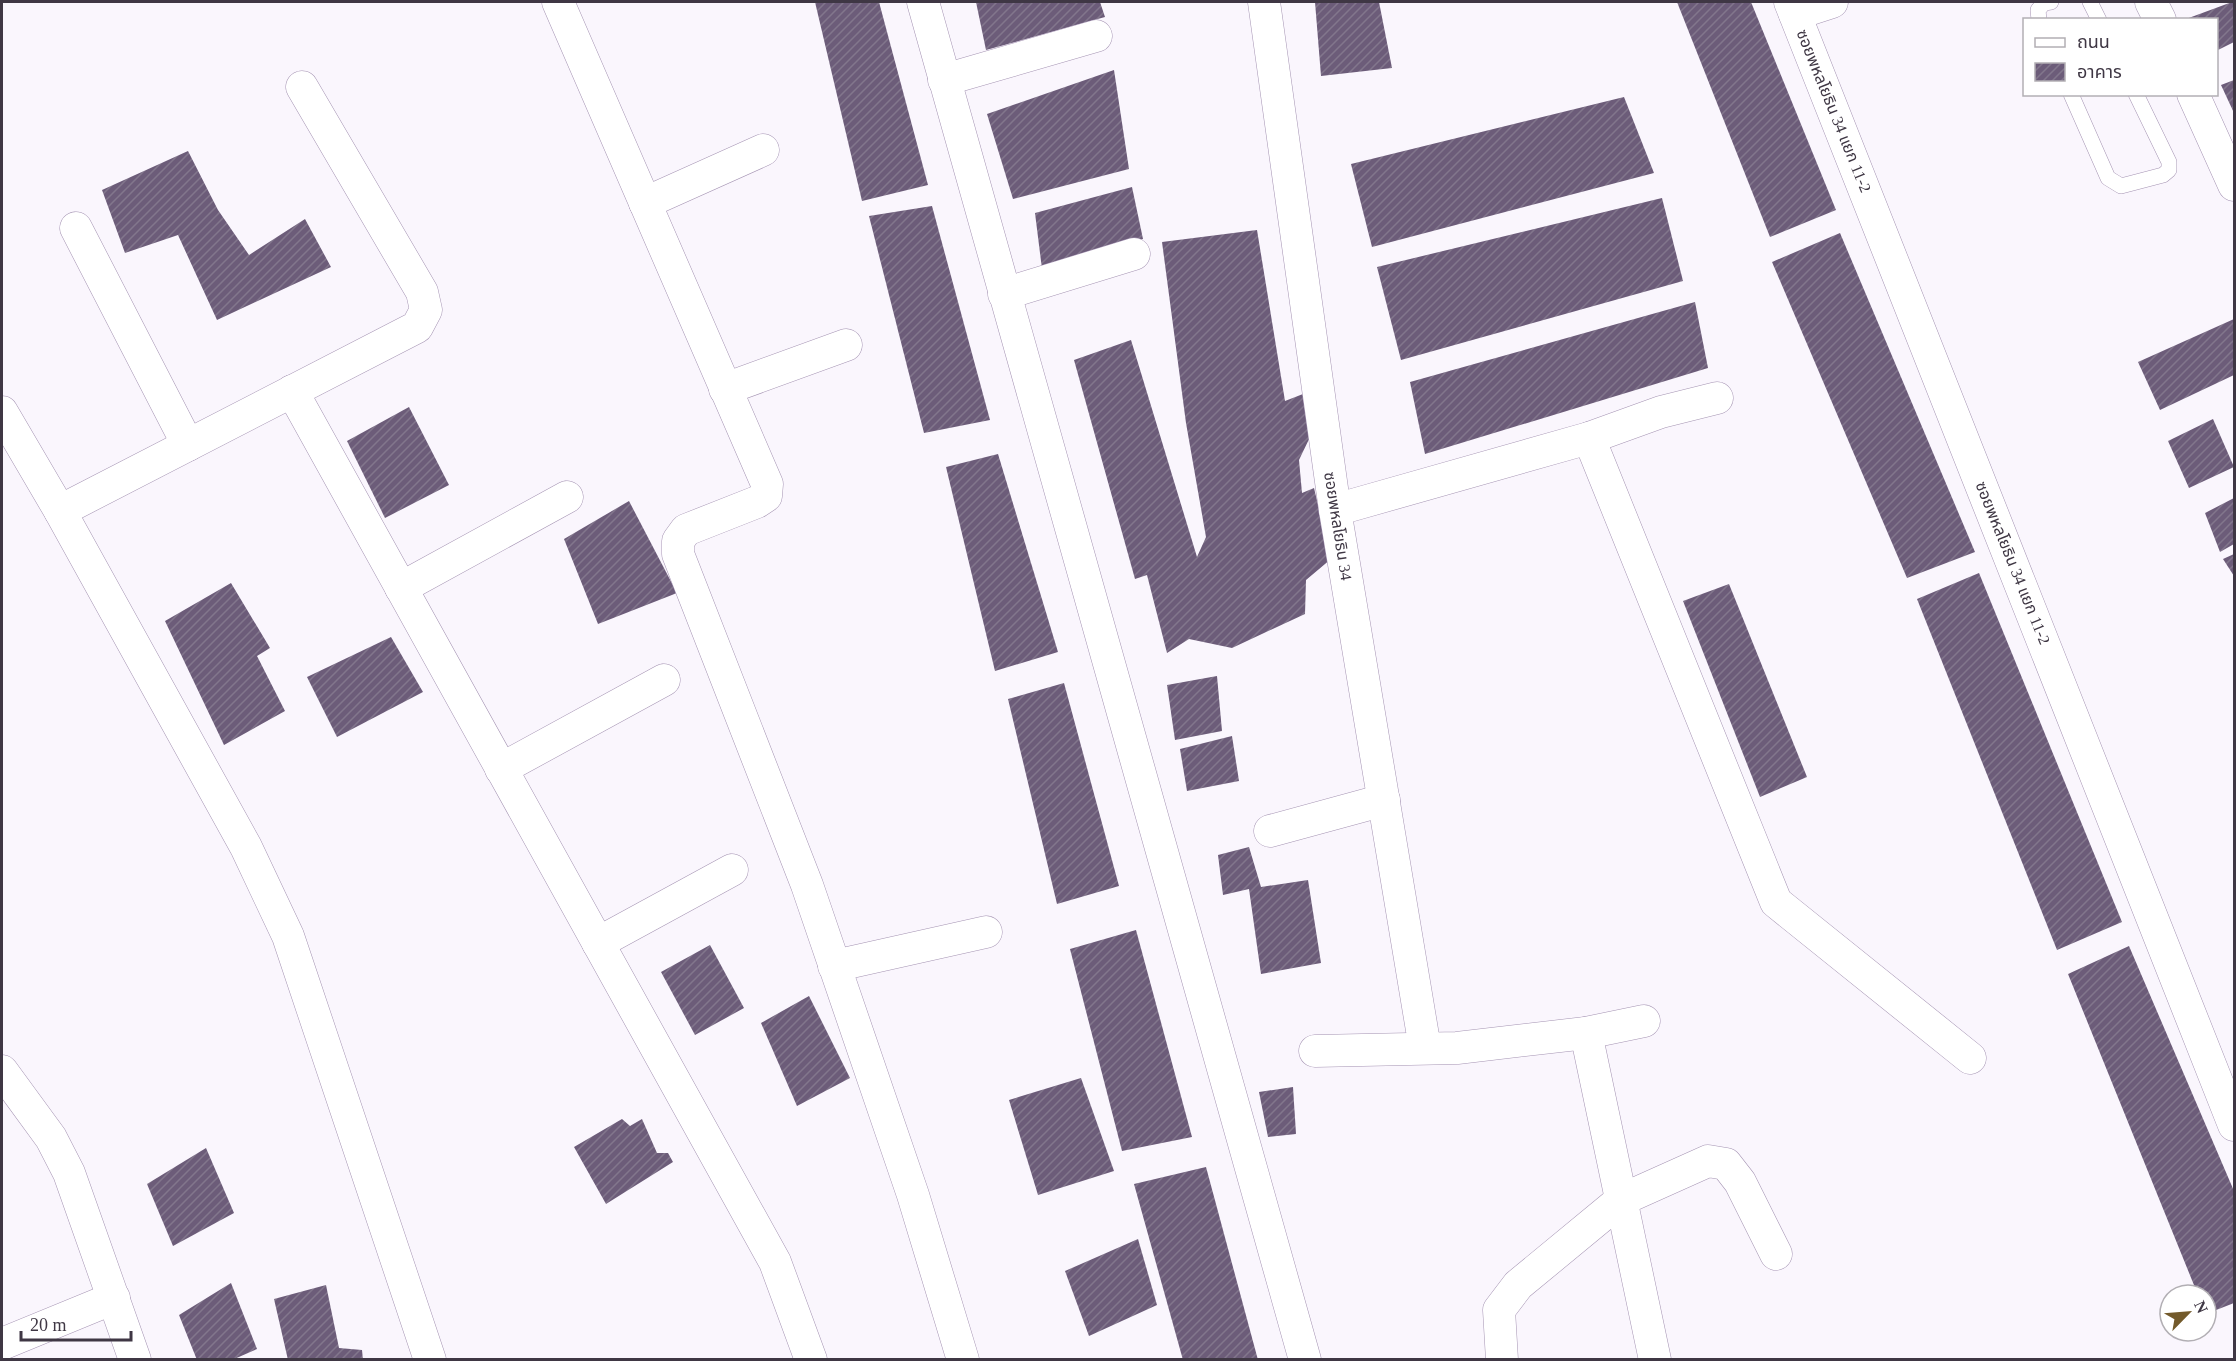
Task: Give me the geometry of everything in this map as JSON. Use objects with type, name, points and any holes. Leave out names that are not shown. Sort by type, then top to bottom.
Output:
[{"type":"street","points":[[558,2],[767,484],[766,496],[757,502],[686,530],[678,541],[678,554],[807,885],[913,1196],[963,1359]]},
{"type":"street","points":[[923,2],[1305,1359]]},
{"type":"street","name":"ซอยพหลโยธิน 34","points":[[1264,2],[1335,510],[1425,1048]]},
{"type":"street","points":[[1793,8],[1832,2]]},
{"type":"street","points":[[2151,2],[2159,18]]},
{"type":"street","name":"ซอยพหลโยธิน 34 แยก 11-2","points":[[1793,8],[2235,1125]]},
{"type":"street","points":[[944,80],[1096,36]]},
{"type":"street","points":[[60,511],[417,327],[426,310],[422,292],[302,87]]},
{"type":"street","points":[[2194,96],[2235,186]]},
{"type":"street","points":[[645,203],[763,150]]},
{"type":"street","points":[[76,228],[188,445]]},
{"type":"street","points":[[1004,294],[1134,254]]},
{"type":"street","points":[[725,389],[846,345]]},
{"type":"street","points":[[292,391],[775,1262],[811,1359]]},
{"type":"street","points":[[1335,510],[1588,438],[1661,412],[1717,398]]},
{"type":"street","points":[[2,412],[60,511],[246,847],[288,936],[430,1359]]},
{"type":"street","points":[[1588,438],[1776,902],[1970,1058]]},
{"type":"street","points":[[401,588],[567,497]]},
{"type":"street","points":[[501,769],[664,680]]},
{"type":"street","points":[[1270,831],[1384,800]]},
{"type":"street","points":[[598,943],[732,870]]},
{"type":"street","points":[[834,966],[986,932]]},
{"type":"street","points":[[1315,1051],[1457,1048],[1586,1033],[1644,1021]]},
{"type":"street","points":[[1586,1033],[1654,1359]]},
{"type":"street","points":[[2,1071],[51,1138],[69,1173],[135,1359]]},
{"type":"street","points":[[1502,1359],[1499,1310],[1518,1286],[1621,1200],[1708,1161],[1725,1164],[1740,1182],[1776,1254]]},
{"type":"street","points":[[2,1344],[114,1298]]},
{"type":"lane","points":[[2039,18],[2038,10],[2044,3],[2051,2]]},
{"type":"lane","points":[[2090,2],[2098,18]]},
{"type":"lane","points":[[2072,96],[2108,178],[2121,186],[2163,175],[2169,170],[2169,162],[2137,96]]},
{"type":"building","points":[[815,2],[879,2],[928,185],[862,201]]},
{"type":"building","points":[[976,2],[1100,2],[1105,17],[986,50]]},
{"type":"building","points":[[1315,2],[1379,2],[1392,68],[1321,76]]},
{"type":"building","points":[[1677,2],[1751,2],[1836,210],[1770,237]]},
{"type":"building","points":[[2234,2],[2234,42],[2218,50],[2218,18],[2189,18]]},
{"type":"building","points":[[1114,70],[1129,169],[1013,199],[987,114]]},
{"type":"building","points":[[2234,80],[2234,113],[2221,85]]},
{"type":"building","points":[[1624,97],[1654,173],[1372,247],[1351,164]]},
{"type":"building","points":[[188,151],[218,210],[249,255],[305,219],[331,267],[217,320],[178,235],[125,253],[102,190]]},
{"type":"building","points":[[1132,187],[1143,239],[1042,269],[1035,213]]},
{"type":"building","points":[[1662,198],[1683,281],[1401,360],[1377,267]]},
{"type":"building","points":[[932,206],[990,420],[924,433],[869,216]]},
{"type":"building","points":[[1257,230],[1285,401],[1303,394],[1311,435],[1299,460],[1302,493],[1314,488],[1331,559],[1306,580],[1305,614],[1232,648],[1189,639],[1167,653],[1147,575],[1135,579],[1074,360],[1131,340],[1197,557],[1206,537],[1186,423],[1162,242]]},
{"type":"building","points":[[1840,233],[1975,552],[1907,578],[1772,262]]},
{"type":"building","points":[[1695,302],[1708,368],[1425,454],[1410,382]]},
{"type":"building","points":[[2234,319],[2234,375],[2160,410],[2138,362]]},
{"type":"building","points":[[409,407],[449,485],[385,518],[347,441]]},
{"type":"building","points":[[2213,419],[2234,467],[2189,488],[2168,441]]},
{"type":"building","points":[[998,454],[1058,652],[995,671],[946,467]]},
{"type":"building","points":[[2234,498],[2234,544],[2220,552],[2205,513]]},
{"type":"building","points":[[629,501],[677,593],[598,624],[564,539]]},
{"type":"building","points":[[2234,554],[2234,576],[2223,559]]},
{"type":"building","points":[[1979,573],[2122,922],[2057,950],[1917,599]]},
{"type":"building","points":[[231,583],[270,648],[257,656],[285,711],[224,745],[165,621]]},
{"type":"building","points":[[1729,584],[1807,777],[1760,797],[1683,601]]},
{"type":"building","points":[[391,637],[423,692],[337,737],[307,677]]},
{"type":"building","points":[[1217,676],[1222,731],[1175,740],[1167,685]]},
{"type":"building","points":[[1064,683],[1119,886],[1057,904],[1008,699]]},
{"type":"building","points":[[1232,736],[1239,781],[1187,791],[1180,749]]},
{"type":"building","points":[[1249,847],[1261,887],[1308,880],[1321,963],[1261,974],[1249,889],[1223,895],[1218,855]]},
{"type":"building","points":[[1136,930],[1192,1137],[1122,1151],[1070,949]]},
{"type":"building","points":[[710,945],[744,1008],[695,1035],[661,972]]},
{"type":"building","points":[[2129,946],[2234,1191],[2234,1303],[2218,1309],[2218,1283],[2193,1283],[2068,974]]},
{"type":"building","points":[[809,996],[850,1078],[797,1106],[761,1023]]},
{"type":"building","points":[[1081,1078],[1114,1171],[1038,1195],[1009,1100]]},
{"type":"building","points":[[1293,1087],[1296,1134],[1268,1137],[1259,1092]]},
{"type":"building","points":[[622,1119],[630,1126],[642,1119],[657,1153],[668,1153],[673,1162],[606,1204],[574,1147]]},
{"type":"building","points":[[206,1148],[234,1213],[173,1246],[147,1184]]},
{"type":"building","points":[[1206,1167],[1258,1360],[1183,1360],[1134,1184]]},
{"type":"building","points":[[1138,1239],[1157,1305],[1089,1336],[1065,1271]]},
{"type":"building","points":[[231,1283],[257,1349],[232,1360],[197,1360],[179,1315]]},
{"type":"building","points":[[326,1285],[339,1348],[362,1350],[363,1360],[288,1360],[274,1299]]}]
